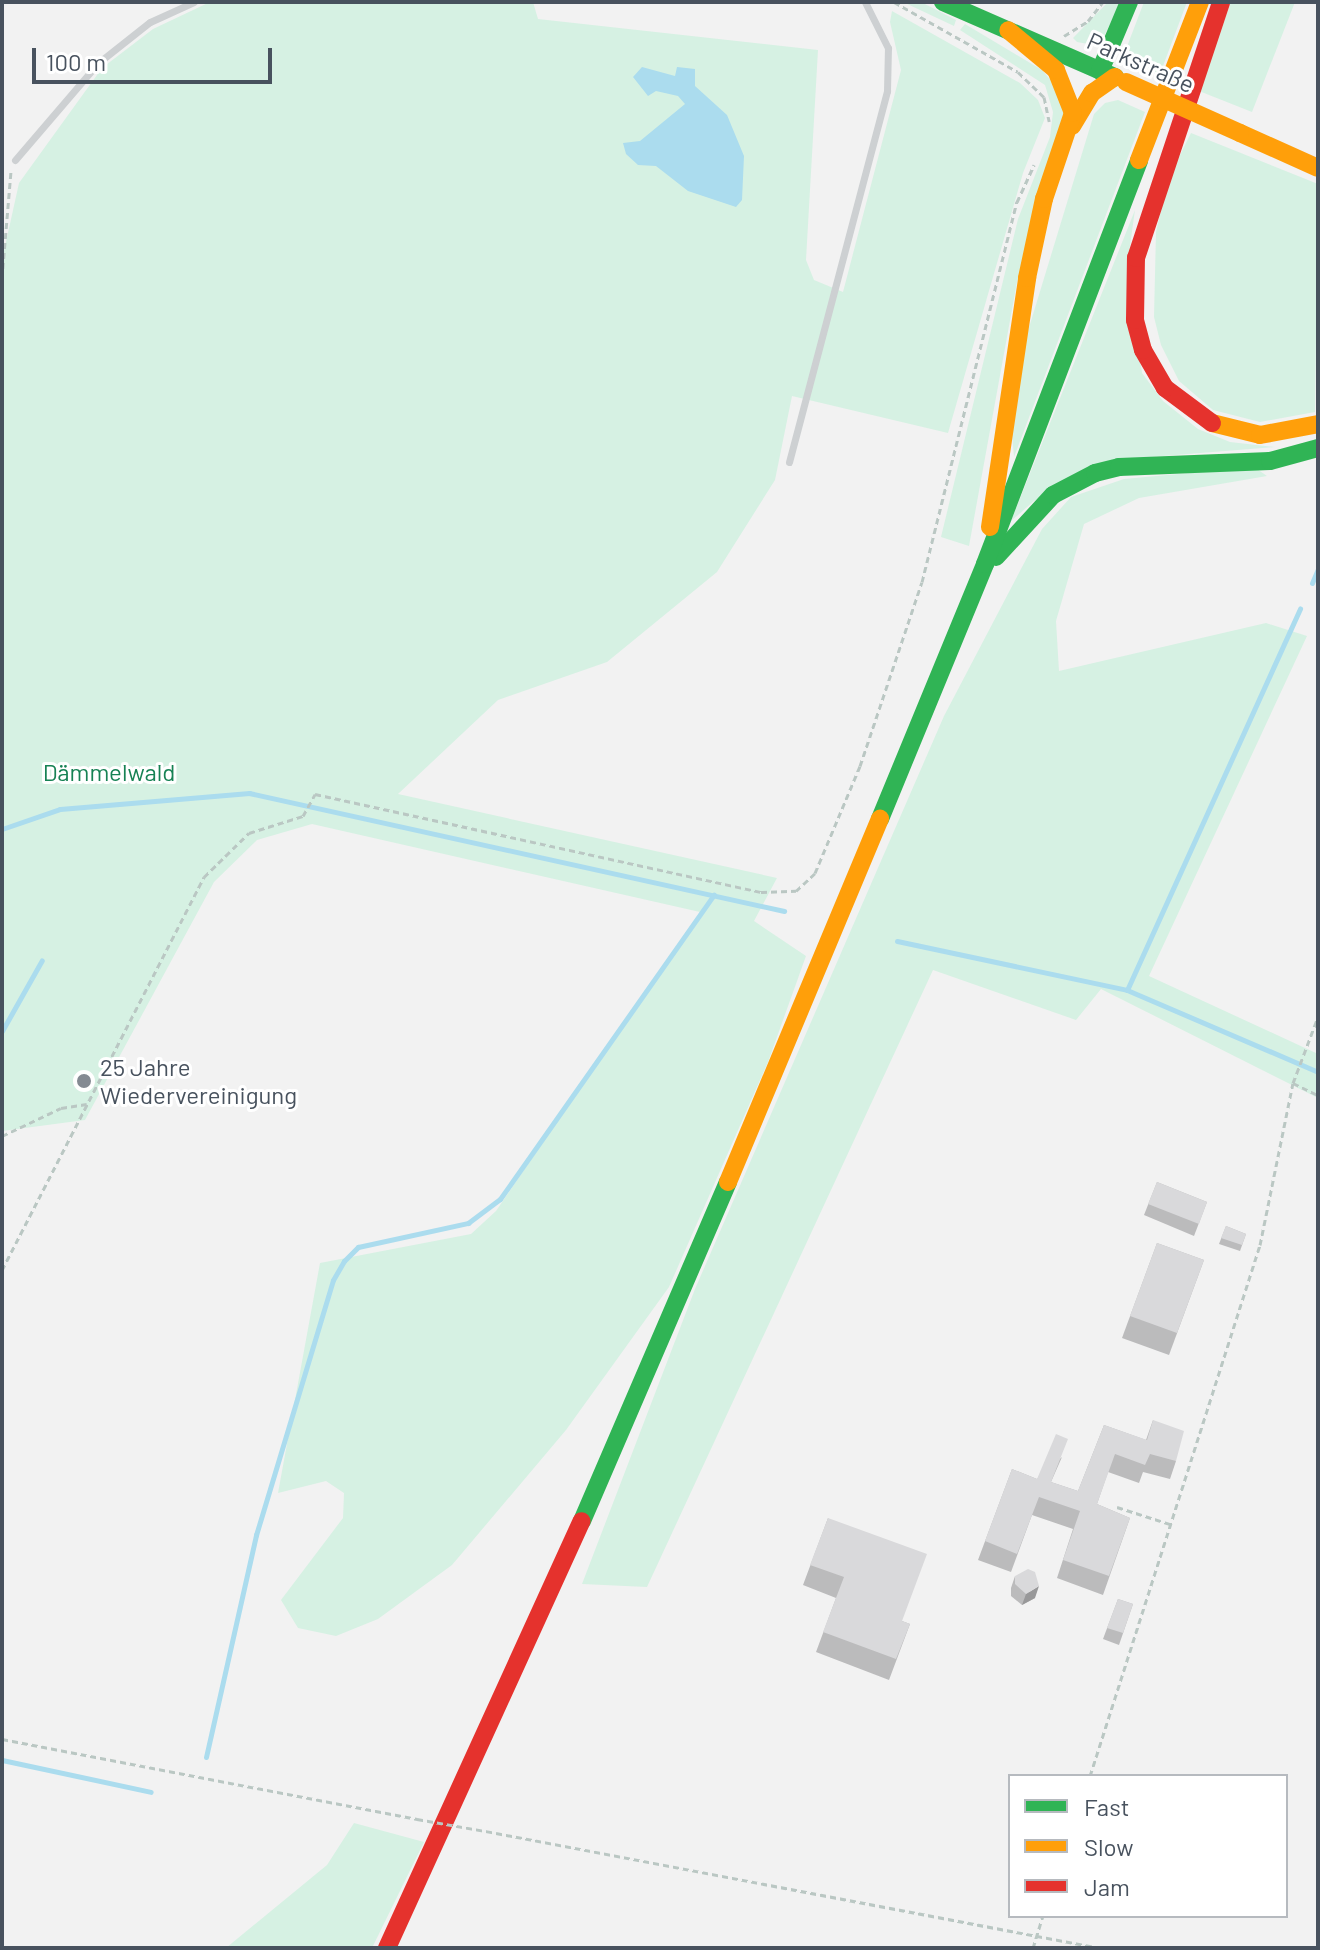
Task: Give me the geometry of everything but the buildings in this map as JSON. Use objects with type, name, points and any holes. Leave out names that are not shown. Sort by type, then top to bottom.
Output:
[{"type":"main road","name":"Parkstraße","points":[[943,2],[1318,168]]},
{"type":"main road","points":[[982,572],[1027,278],[1044,199],[1067,139],[1092,93],[1114,77],[1129,2]]},
{"type":"main road","points":[[387,1948],[678,1303],[982,572],[1200,2]]},
{"type":"main road","points":[[1221,2],[1151,202],[1136,258],[1135,320],[1143,350],[1165,388],[1205,421],[1260,435],[1318,424]]},
{"type":"main road","points":[[1008,30],[1056,70],[1067,89],[1073,113],[1067,139]]},
{"type":"main road","points":[[982,572],[1032,513],[1053,495],[1095,473],[1161,464],[1270,461],[1318,448]]},
{"type":"lane","points":[[169,2],[173,10]]},
{"type":"lane","points":[[15,160],[98,63],[173,10],[194,2]]},
{"type":"lane","points":[[789,462],[887,91],[888,48],[865,2]]},
{"type":"path","points":[[894,2],[1026,78],[1044,97],[1049,126]]},
{"type":"path","points":[[1061,40],[1088,21],[1103,2]]},
{"type":"path","points":[[2,1270],[217,859],[261,826],[307,811],[312,799],[329,795],[761,892],[796,891],[815,873],[851,791],[922,582],[1017,202],[1039,154]]},
{"type":"path","points":[[2,278],[8,180],[15,160]]},
{"type":"path","points":[[1091,1774],[1260,1245],[1293,1083],[1318,1017]]},
{"type":"path","points":[[1293,1083],[1318,1095]]},
{"type":"path","points":[[2,1136],[61,1108],[87,1104]]},
{"type":"path","points":[[1117,1507],[1171,1524]]},
{"type":"path","points":[[2,1739],[1100,1948]]},
{"type":"path","points":[[1033,1948],[1042,1918]]},
{"type":"green space","name":"Dämmelwald","points":[[210,2],[533,2],[538,19],[818,50],[806,260],[814,280],[843,292],[901,70],[890,22],[892,11],[1020,83],[1038,100],[1045,118],[1023,173],[948,433],[792,396],[775,480],[717,572],[607,662],[498,700],[398,794],[777,878],[754,921],[806,956],[768,1062],[669,1287],[566,1430],[452,1565],[378,1619],[336,1636],[298,1628],[281,1600],[343,1518],[344,1493],[326,1481],[278,1493],[320,1263],[471,1234],[496,1211],[700,912],[312,824],[257,840],[214,882],[85,1120],[2,1131],[2,260],[19,183],[102,68],[153,29]]},
{"type":"green space","points":[[903,2],[921,2],[956,20],[954,26]]},
{"type":"green space","points":[[1108,2],[1121,2],[1099,46],[1077,42],[1073,38]]},
{"type":"green space","points":[[1144,2],[1187,2],[1160,74],[1123,57]]},
{"type":"green space","points":[[1231,2],[1295,2],[1252,112],[1199,91]]},
{"type":"green space","points":[[965,24],[1042,70],[1059,90],[1065,115],[1017,282],[969,546],[941,537],[1018,219],[1050,137],[1053,112],[1045,85],[960,30]]},
{"type":"green space","points":[[1118,100],[1145,112],[1014,457],[1011,423],[1024,344],[1094,114],[1105,103]]},
{"type":"green space","points":[[1191,133],[1318,184],[1315,412],[1260,422],[1213,410],[1179,381],[1161,345],[1154,317],[1156,232],[1168,179]]},
{"type":"green space","points":[[1135,210],[1127,267],[1142,373],[1163,401],[1198,429],[1230,442],[1275,447],[1113,460],[1034,501],[1011,521]]},
{"type":"green space","points":[[1254,467],[1267,476],[1139,498],[1084,524],[1056,621],[1059,671],[1266,623],[1307,636],[1149,976],[1318,1054],[1318,1098],[1101,989],[1076,1020],[933,970],[647,1587],[582,1584],[695,1289],[944,716],[1042,529],[1071,497],[1124,479]]},
{"type":"green space","points":[[354,1823],[424,1842],[372,1948],[226,1948],[327,1865]]},
{"type":"water","points":[[642,67],[675,76],[677,67],[695,69],[695,86],[727,115],[744,156],[742,200],[736,207],[688,191],[656,166],[638,165],[626,154],[623,143],[640,141],[685,104],[678,96],[656,91],[648,96],[633,77]]},
{"type":"waterway","points":[[1312,583],[1318,569]]},
{"type":"waterway","points":[[1127,990],[1300,608]]},
{"type":"waterway","points":[[2,829],[60,809],[249,793],[784,911]]},
{"type":"waterway","points":[[206,1757],[256,1535],[333,1280],[344,1261],[358,1247],[468,1223],[500,1199],[714,895]]},
{"type":"waterway","points":[[897,941],[1127,990],[1318,1072]]},
{"type":"waterway","points":[[2,1031],[42,960]]},
{"type":"waterway","points":[[2,1760],[151,1792]]},
{"type":"traffic: fast","points":[[943,2],[1115,77]]},
{"type":"traffic: fast","points":[[1100,71],[1129,2]]},
{"type":"traffic: fast","points":[[880,819],[985,564],[1139,160]]},
{"type":"traffic: fast","points":[[996,557],[1053,495],[1095,473],[1119,467],[1270,461],[1318,448]]},
{"type":"traffic: fast","points":[[582,1521],[728,1182]]},
{"type":"traffic: slow","points":[[1139,160],[1200,2]]},
{"type":"traffic: slow","points":[[990,527],[1027,278],[1044,199],[1073,113],[1056,70],[1008,30]]},
{"type":"traffic: slow","points":[[1072,126],[1092,93],[1115,77]]},
{"type":"traffic: slow","points":[[1126,82],[1240,133]]},
{"type":"traffic: slow","points":[[1240,133],[1318,168]]},
{"type":"traffic: slow","points":[[1212,423],[1260,435],[1318,424]]},
{"type":"traffic: slow","points":[[728,1182],[880,819]]},
{"type":"traffic: jam","points":[[1212,423],[1165,388],[1143,350],[1135,320],[1136,258],[1221,2]]},
{"type":"traffic: jam","points":[[387,1948],[582,1521]]},
{"type":"place","name":"25 Jahre Wiedervereinigung","points":[[84,1081]]}]
